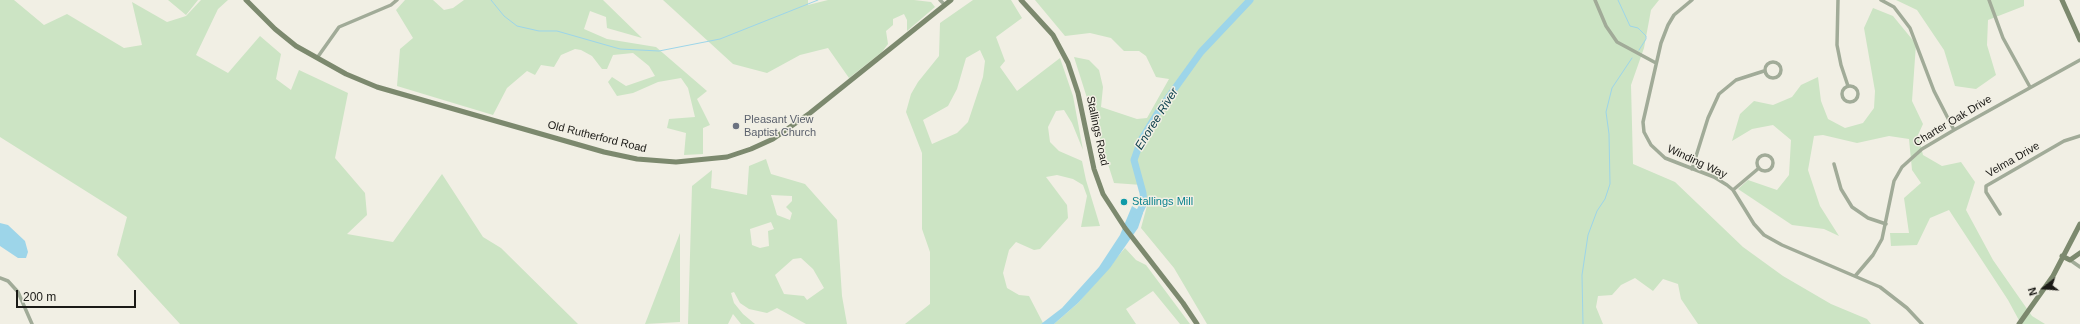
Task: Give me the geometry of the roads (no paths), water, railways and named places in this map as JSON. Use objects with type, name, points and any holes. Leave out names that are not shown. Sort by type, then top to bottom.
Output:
[{"type":"street","name":"Old Rutherford Road","points":[[246,0],[281,35],[317,59],[353,78],[388,91],[604,152],[654,161],[703,160],[740,153],[762,145],[785,132],[951,0]]},
{"type":"street","points":[[317,59],[339,27],[391,5],[397,0]]},
{"type":"street","points":[[940,0],[944,5]]},
{"type":"street","name":"Stallings Road","points":[[1021,0],[1053,35],[1068,63],[1078,93],[1087,143],[1103,194],[1118,219],[1183,303],[1197,324]]},
{"type":"street","points":[[1595,0],[1609,30],[1617,42],[1656,63]]},
{"type":"street","name":"Winding Way","points":[[1692,0],[1681,8],[1671,19],[1665,31],[1643,119],[1644,132],[1651,145],[1660,155],[1714,177],[1733,190],[1754,224],[1764,235],[1782,245],[1856,275],[1887,291],[1907,308],[1922,324]]},
{"type":"street","points":[[1838,0],[1837,45],[1841,65],[1848,86]]},
{"type":"street","points":[[1881,0],[1889,3],[1898,10],[1910,28],[1934,91],[1954,130]]},
{"type":"street","points":[[1990,0],[2003,38],[2030,87]]},
{"type":"street","points":[[2062,0],[2080,40]]},
{"type":"street","name":"Charter Oak Drive","points":[[1856,275],[1876,250],[1886,224],[1894,182],[1899,170],[1922,149],[2080,60]]},
{"type":"street","points":[[1772,62],[1778,64],[1781,68],[1779,75],[1773,78],[1768,77],[1764,71],[1766,65],[1772,62]]},
{"type":"street","points":[[1692,169],[1708,118],[1719,94],[1736,80],[1764,71]]},
{"type":"street","points":[[1848,86],[1854,87],[1858,92],[1858,98],[1853,102],[1846,101],[1842,96],[1843,90],[1848,86]]},
{"type":"street","name":"Velma Drive","points":[[2000,214],[1986,192],[1986,186],[2064,141],[2080,136]]},
{"type":"street","points":[[1767,154],[1772,157],[1774,162],[1772,168],[1767,171],[1759,168],[1757,163],[1759,157],[1767,154]]},
{"type":"street","points":[[1834,164],[1841,189],[1852,206],[1868,218],[1886,224]]},
{"type":"street","points":[[1733,190],[1759,168]]},
{"type":"street","points":[[2018,324],[2037,300],[2080,224]]},
{"type":"street","points":[[2070,260],[2080,253]]},
{"type":"street","points":[[2062,256],[2080,267]]},
{"type":"street","points":[[0,278],[8,281],[18,292],[32,324]]},
{"type":"water","points":[[1132,206],[1143,213],[1138,228],[1110,268],[1078,303],[1054,324],[1041,324],[1062,308],[1099,267],[1120,235]]},
{"type":"water","points":[[0,223],[8,225],[25,241],[28,252],[26,258],[18,258],[0,246]]},
{"type":"waterway","points":[[491,0],[504,16],[517,26],[539,31],[557,31],[620,49],[659,51],[720,39],[818,0]]},
{"type":"waterway","name":"Enoree River","points":[[1136,219],[1144,203],[1143,193],[1134,160],[1141,140],[1160,109],[1201,52],[1250,0]]},
{"type":"waterway","points":[[1618,0],[1630,26],[1638,28],[1646,36],[1646,39],[1639,50]]},
{"type":"waterway","points":[[1583,324],[1582,275],[1588,235],[1597,211],[1605,199],[1610,184],[1609,134],[1606,112],[1612,88],[1632,58]]},
{"type":"place","name":"Pleasant View Baptist Church","points":[[736,126]]},
{"type":"place","name":"Stallings Mill","points":[[1124,202]]}]
